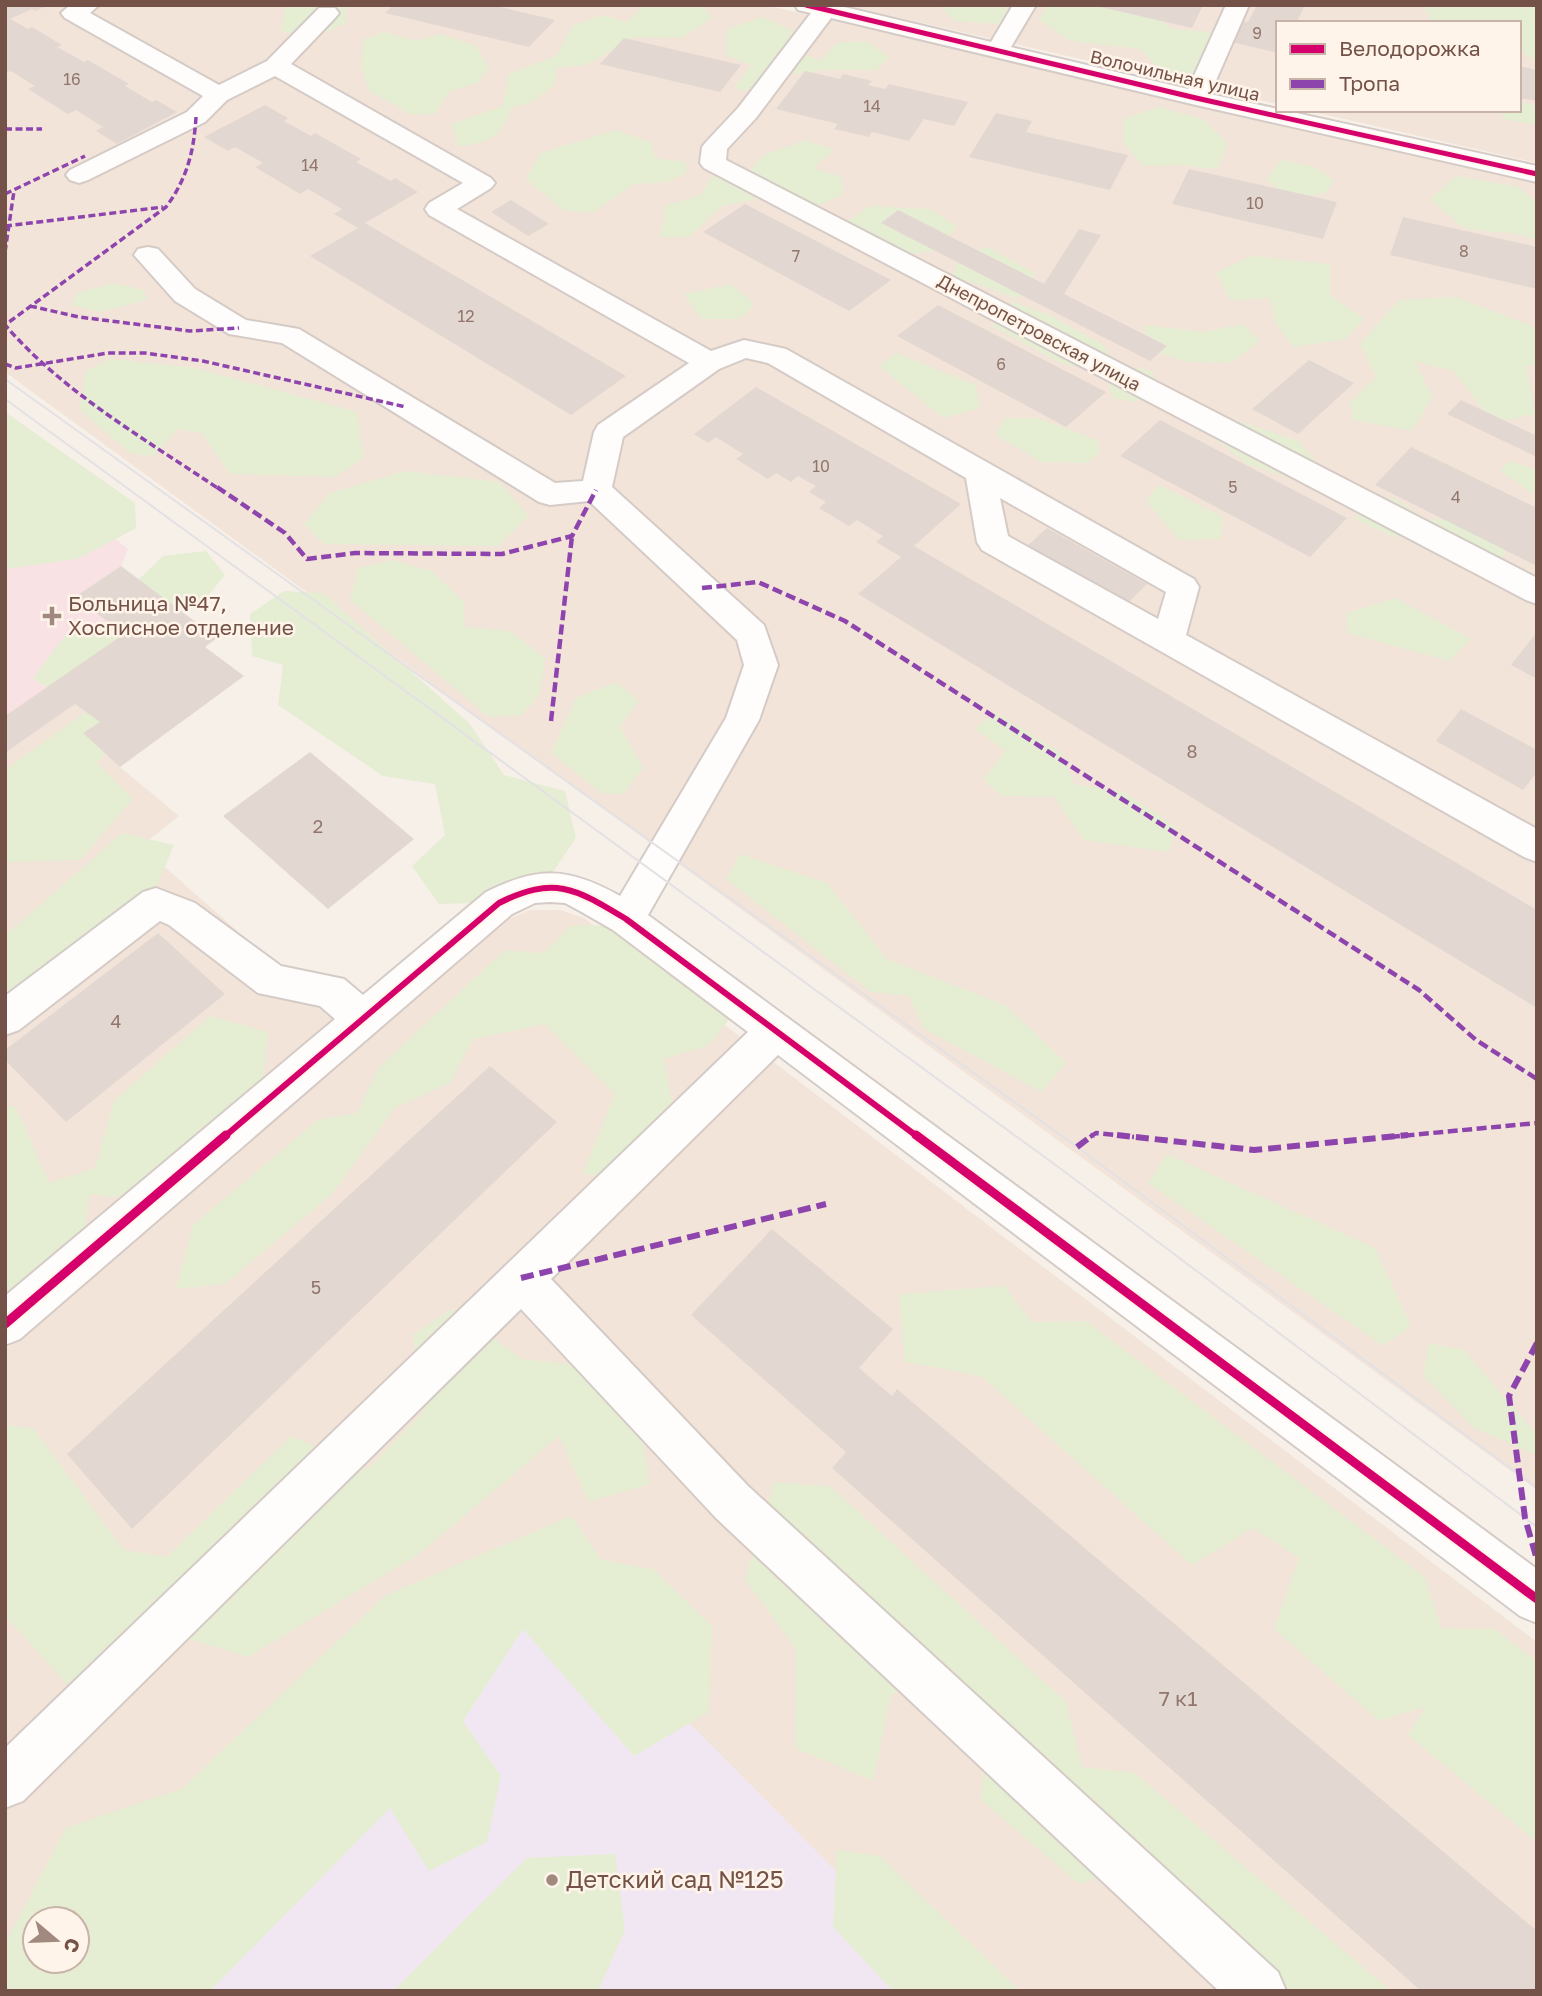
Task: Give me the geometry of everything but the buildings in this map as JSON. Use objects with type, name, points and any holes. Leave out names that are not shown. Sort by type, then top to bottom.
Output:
[{"type":"street","points":[[88,5],[73,13],[218,95]]},
{"type":"street","points":[[997,51],[1025,5]]},
{"type":"street","points":[[1196,98],[1238,5]]},
{"type":"street","name":"Волочильная улица","points":[[815,7],[1196,98],[1537,174]]},
{"type":"street","name":"Днепропетровская улица","points":[[815,7],[747,113],[715,147],[713,163],[1537,592]]},
{"type":"street","points":[[79,175],[196,117],[218,95],[276,66],[327,8]]},
{"type":"street","points":[[276,66],[482,183],[438,209],[709,362]]},
{"type":"street","points":[[148,255],[185,295],[239,328],[289,335],[550,494],[596,490],[752,634],[761,665],[741,720],[626,919]]},
{"type":"street","points":[[596,490],[609,432],[709,362],[744,349],[776,355],[1183,587],[1168,641]]},
{"type":"street","points":[[980,473],[993,542],[1537,847]]},
{"type":"street","points":[[5,1324],[499,903],[520,891],[550,885],[580,892],[626,919],[1537,1599]]},
{"type":"street","points":[[5,1018],[156,903],[181,914],[272,981],[330,991],[363,1019]]},
{"type":"street","points":[[5,1783],[776,1031]]},
{"type":"street","points":[[521,1278],[732,1502],[1259,1991]]},
{"type":"shaded area","points":[[5,5],[765,5],[1537,183],[1537,1490],[5,372]]},
{"type":"shaded area","points":[[844,5],[1537,5],[1537,163],[1314,112],[1521,112],[1521,21],[1276,21],[1276,104]]},
{"type":"shaded area","name":"Больница №47, Хосписное отделение","points":[[5,450],[128,549],[121,566],[76,597],[171,671],[100,722],[75,704],[5,753]]},
{"type":"shaded area","points":[[75,704],[100,722],[120,767],[179,816],[141,846],[338,1020],[5,1300],[5,753]]},
{"type":"shaded area","points":[[530,910],[560,910],[584,918],[1537,1642],[1537,1991],[5,1991],[5,1350],[502,922]]},
{"type":"shaded area","name":"Детский сад №125","points":[[538,1570],[734,1768],[955,1991],[160,1991]]},
{"type":"green space","points":[[346,5],[346,23],[315,37],[280,31],[286,7]]},
{"type":"green space","points":[[645,5],[702,5],[712,18],[682,38],[634,37],[586,65],[556,68],[555,85],[530,103],[511,108],[503,126],[492,137],[459,147],[451,124],[503,106],[508,74],[556,56],[573,25],[602,15],[627,22]]},
{"type":"green space","points":[[940,5],[1017,5],[1014,12],[998,24],[954,21]]},
{"type":"green space","points":[[1047,5],[1122,5],[1153,14],[1170,28],[1216,33],[1228,56],[1215,71],[1166,75],[1140,49],[1070,41],[1039,20]]},
{"type":"green space","points":[[1423,5],[1537,5],[1537,63],[1521,51],[1521,21],[1431,21]]},
{"type":"green space","points":[[762,17],[793,31],[786,49],[820,60],[837,43],[866,41],[889,57],[877,70],[826,70],[761,78],[745,92],[735,87],[751,65],[726,55],[727,29]]},
{"type":"green space","points":[[383,32],[416,41],[441,34],[476,46],[489,67],[478,83],[450,91],[434,114],[413,115],[370,92],[361,68],[363,40]]},
{"type":"green space","points":[[1521,102],[1537,106],[1537,125],[1505,119],[1500,112],[1521,112]]},
{"type":"green space","points":[[1158,107],[1203,119],[1228,144],[1218,169],[1177,165],[1143,166],[1124,143],[1123,119]]},
{"type":"green space","points":[[616,130],[651,142],[655,158],[686,162],[686,173],[668,182],[634,184],[594,212],[564,211],[526,179],[540,153]]},
{"type":"green space","points":[[806,140],[834,150],[813,168],[842,177],[843,195],[813,207],[766,185],[752,200],[722,206],[689,237],[660,237],[666,205],[701,195],[712,177],[748,173],[763,155]]},
{"type":"green space","points":[[1281,160],[1315,167],[1334,180],[1326,193],[1293,198],[1266,180]]},
{"type":"green space","points":[[1456,176],[1519,187],[1537,202],[1537,240],[1518,234],[1465,229],[1430,199]]},
{"type":"green space","points":[[869,206],[930,209],[957,226],[941,249],[902,256],[858,246],[848,221]]},
{"type":"green space","points":[[988,247],[1034,273],[1034,291],[1015,298],[953,276],[959,254]]},
{"type":"green space","points":[[1251,256],[1330,264],[1330,295],[1364,319],[1346,339],[1293,347],[1274,321],[1269,298],[1231,301],[1216,273]]},
{"type":"green space","points":[[113,283],[144,290],[147,300],[100,312],[72,305],[77,293]]},
{"type":"green space","points":[[731,284],[755,304],[739,319],[701,319],[684,294]]},
{"type":"green space","points":[[1456,297],[1537,328],[1537,364],[1526,366],[1535,414],[1492,423],[1454,371],[1414,361],[1433,397],[1412,431],[1353,420],[1350,403],[1376,377],[1360,344],[1399,300]]},
{"type":"green space","points":[[1012,302],[1050,315],[1104,345],[1114,364],[1152,371],[1158,388],[1135,402],[1114,398],[1102,372],[1060,363],[991,325]]},
{"type":"green space","points":[[1243,324],[1260,341],[1230,363],[1187,362],[1144,349],[1145,325],[1203,332]]},
{"type":"green space","points":[[896,353],[976,385],[980,408],[943,418],[879,366]]},
{"type":"green space","points":[[110,359],[196,368],[357,412],[364,458],[335,477],[230,474],[202,433],[178,429],[153,456],[130,453],[80,410],[86,371]]},
{"type":"green space","points":[[5,412],[135,503],[136,528],[78,559],[5,569]]},
{"type":"green space","points":[[1223,416],[1299,441],[1325,474],[1311,484],[1249,465],[1199,427]]},
{"type":"green space","points":[[1005,418],[1038,418],[1097,440],[1100,452],[1087,463],[1042,462],[995,435]]},
{"type":"green space","points":[[1510,461],[1537,470],[1537,496],[1500,471]]},
{"type":"green space","points":[[405,471],[500,482],[529,516],[498,546],[324,544],[304,524],[330,493]]},
{"type":"green space","points":[[1159,485],[1223,517],[1221,539],[1179,540],[1146,501]]},
{"type":"green space","points":[[1357,494],[1396,499],[1427,520],[1484,513],[1523,534],[1497,563],[1434,529],[1394,537],[1356,520]]},
{"type":"green space","points":[[206,551],[225,575],[202,603],[152,615],[128,590],[163,556]]},
{"type":"green space","points":[[391,560],[432,571],[464,602],[465,627],[510,631],[545,658],[540,693],[522,715],[489,717],[350,600],[358,568]]},
{"type":"green space","points":[[284,591],[323,593],[470,724],[504,775],[565,791],[576,838],[533,901],[439,904],[412,866],[445,835],[435,784],[383,776],[278,705],[283,665],[252,656],[250,614]]},
{"type":"green space","points":[[1396,598],[1471,639],[1449,661],[1347,633],[1346,613]]},
{"type":"green space","points":[[124,621],[148,645],[57,695],[33,678],[67,633]]},
{"type":"green space","points":[[143,671],[173,680],[97,763],[133,799],[80,860],[5,862],[5,770]]},
{"type":"green space","points":[[616,682],[639,701],[620,726],[643,768],[624,794],[601,793],[551,753],[576,698]]},
{"type":"green space","points":[[995,712],[1060,752],[1074,784],[1124,792],[1176,827],[1169,852],[1084,840],[1054,797],[1002,796],[983,779],[1006,751],[975,729]]},
{"type":"green space","points":[[122,833],[174,845],[140,927],[5,1029],[5,936]]},
{"type":"green space","points":[[740,854],[827,883],[887,959],[1007,1006],[1066,1063],[1042,1092],[924,1029],[909,996],[871,992],[726,879]]},
{"type":"green space","points":[[572,925],[617,926],[731,1017],[709,1045],[664,1059],[673,1109],[636,1186],[583,1173],[615,1094],[545,1024],[473,1039],[450,1083],[395,1108],[331,1195],[225,1284],[176,1289],[193,1225],[319,1119],[357,1113],[378,1068],[505,950],[544,953]]},
{"type":"green space","points":[[210,1016],[268,1032],[261,1097],[133,1199],[90,1194],[82,1247],[5,1313],[5,1106],[16,1107],[49,1183],[95,1168],[114,1101]]},
{"type":"green space","points":[[1167,1154],[1375,1248],[1411,1326],[1383,1346],[1148,1183]]},
{"type":"green space","points":[[1004,1286],[1032,1322],[1086,1321],[1425,1577],[1441,1628],[1494,1629],[1537,1661],[1537,1842],[1408,1735],[1425,1707],[1379,1721],[1274,1629],[1299,1558],[1253,1528],[1192,1565],[981,1376],[905,1362],[899,1294]]},
{"type":"green space","points":[[452,1309],[522,1359],[631,1370],[650,1484],[589,1502],[559,1436],[419,1554],[248,1657],[144,1625],[76,1694],[5,1616],[5,1425],[33,1428],[124,1550],[167,1557],[291,1436],[368,1469],[423,1412],[413,1335]]},
{"type":"green space","points":[[1428,1343],[1464,1350],[1537,1435],[1537,1455],[1474,1428],[1424,1377]]},
{"type":"green space","points":[[774,1482],[830,1486],[1066,1702],[1082,1767],[1135,1773],[1391,1991],[1288,1991],[1147,1860],[1079,1884],[981,1800],[987,1715],[938,1664],[891,1696],[873,1781],[795,1748],[796,1649],[745,1579]]},
{"type":"green space","points":[[571,1516],[601,1560],[653,1569],[712,1626],[709,1712],[634,1756],[523,1629],[463,1721],[501,1776],[487,1842],[429,1871],[390,1808],[210,1991],[5,1991],[5,1944],[21,1914],[21,1975],[91,1975],[91,1905],[26,1905],[66,1828],[183,1788],[386,1595]]},
{"type":"green space","points":[[837,1850],[880,1856],[1020,1991],[893,1991],[833,1927]]},
{"type":"green space","points":[[615,1854],[625,1930],[598,1991],[393,1991],[527,1858]]},
{"type":"tram line","points":[[5,379],[1077,1147],[1537,1488]]},
{"type":"tram line","points":[[5,399],[1061,1169],[1537,1527]]},
{"type":"marked path","points":[[196,117],[189,165],[174,197],[166,207],[5,325],[31,355],[89,402],[285,533],[307,559],[355,553],[502,554],[572,536],[596,490]]},
{"type":"marked path","points":[[5,129],[42,129]]},
{"type":"marked path","points":[[5,194],[85,156]]},
{"type":"marked path","points":[[5,252],[14,191]]},
{"type":"marked path","points":[[5,226],[163,207]]},
{"type":"marked path","points":[[30,306],[79,317],[190,331],[239,328]]},
{"type":"marked path","points":[[5,364],[16,368],[108,353],[145,353],[203,361],[406,407]]},
{"type":"marked path","points":[[551,721],[572,536]]},
{"type":"marked path","points":[[702,588],[758,582],[845,621],[1419,990],[1476,1040],[1537,1079]]},
{"type":"marked path","points":[[1077,1147],[1096,1133],[1254,1150],[1537,1123]]},
{"type":"marked path","points":[[521,1278],[826,1204]]},
{"type":"marked path","points":[[1537,1343],[1509,1396],[1525,1518],[1537,1560]]},
{"type":"cycle path","points":[[806,5],[1196,98],[1537,174]]},
{"type":"cycle path","points":[[5,1324],[499,903],[535,888],[565,888],[626,919],[1537,1599]]},
{"type":"place","name":"Больница №47, Хосписное отделение","points":[[52,616]]},
{"type":"place","name":"Детский сад №125","points":[[552,1880]]}]
